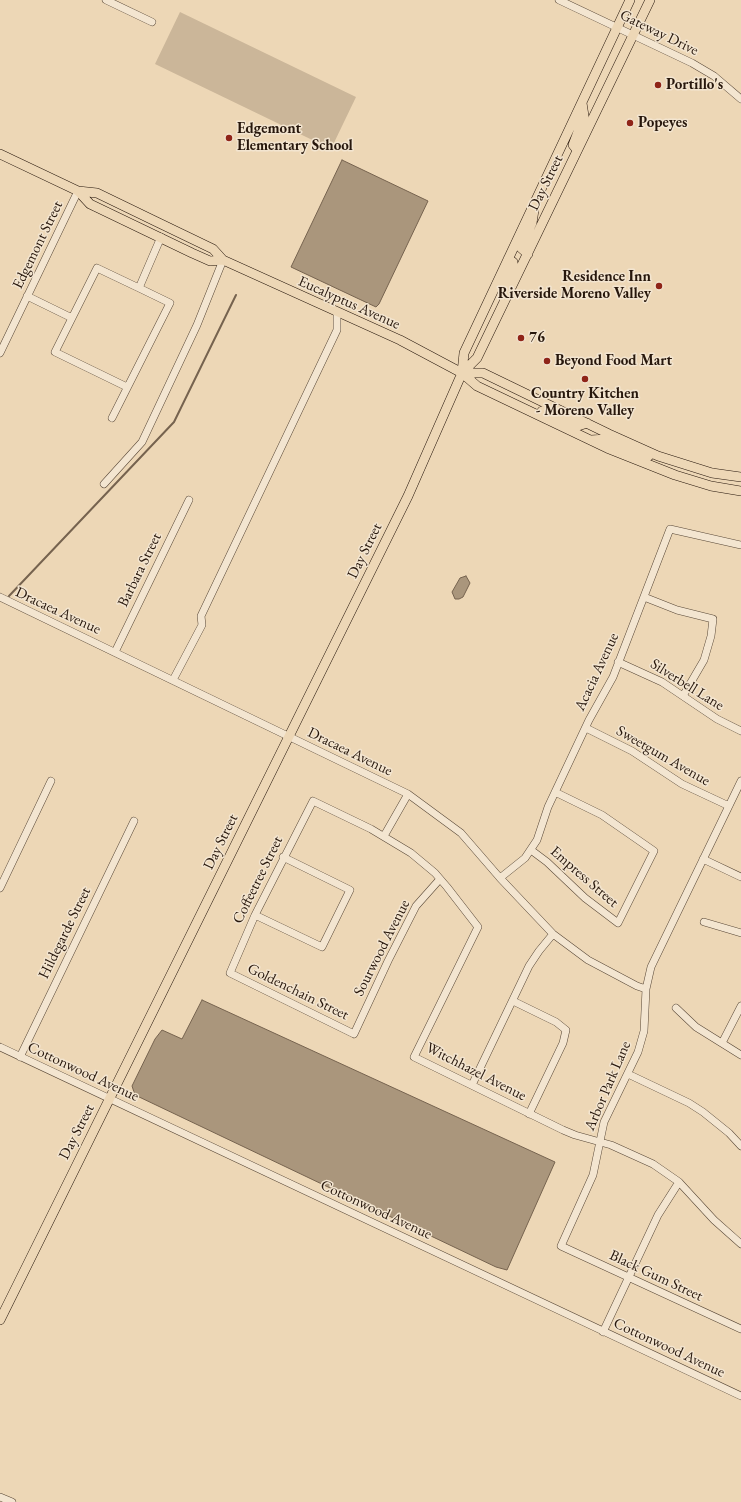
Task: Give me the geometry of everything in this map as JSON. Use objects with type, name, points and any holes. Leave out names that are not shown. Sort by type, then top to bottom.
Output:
[{"type":"main road","name":"Day Street","points":[[0,1320],[408,496],[462,373],[464,353],[630,0]]},
{"type":"main road","name":"Day Street","points":[[462,373],[477,358],[650,0]]},
{"type":"main road","points":[[577,150],[574,145],[584,116],[582,102]]},
{"type":"main road","name":"Eucalyptus Avenue","points":[[0,154],[78,191],[97,193],[213,249],[223,260],[400,340],[462,373],[477,386],[590,440],[644,464],[675,475],[710,486],[741,491]]},
{"type":"main road","name":"Eucalyptus Avenue","points":[[78,191],[90,204],[210,261],[223,260]]},
{"type":"main road","points":[[528,254],[521,248],[532,223],[536,201]]},
{"type":"main road","points":[[504,304],[504,286],[513,266],[513,262],[508,259]]},
{"type":"main road","name":"Eucalyptus Avenue","points":[[462,373],[483,373],[658,456],[712,473],[741,477]]},
{"type":"main road","points":[[520,406],[546,412],[578,426],[587,423]]},
{"type":"main road","points":[[590,440],[607,439],[637,453],[658,456]]},
{"type":"street","points":[[106,0],[152,22]]},
{"type":"street","name":"Gateway Drive","points":[[559,0],[692,63],[714,76],[741,99]]},
{"type":"street","name":"Edgemont Street","points":[[0,352],[78,191]]},
{"type":"street","points":[[139,288],[161,237]]},
{"type":"street","points":[[104,484],[142,442],[197,325],[223,260]]},
{"type":"street","points":[[112,418],[170,303],[97,268],[55,352],[127,387]]},
{"type":"street","points":[[27,296],[72,318]]},
{"type":"street","points":[[173,680],[202,625],[201,616],[337,330],[338,313]]},
{"type":"street","name":"Barbara Street","points":[[115,652],[188,500]]},
{"type":"street","name":"Acacia Avenue","points":[[500,878],[531,850],[555,792],[608,687],[670,529],[741,545]]},
{"type":"street","points":[[644,597],[677,610],[713,619],[704,660],[683,696]]},
{"type":"street","name":"Dracaea Avenue","points":[[0,598],[408,794],[461,833],[500,878],[553,934],[588,960],[637,986],[646,989]]},
{"type":"street","name":"Silverbell Lane","points":[[618,662],[649,675],[717,719],[741,732]]},
{"type":"street","name":"Sweetgum Avenue","points":[[586,728],[632,751],[682,784],[729,806]]},
{"type":"street","points":[[0,888],[51,781]]},
{"type":"street","name":"Arbor Park Lane","points":[[561,1246],[593,1175],[604,1122],[638,1052],[644,1031],[646,989],[657,954],[741,781]]},
{"type":"street","name":"Empress Street","points":[[531,850],[547,862],[585,898],[618,923],[654,851],[602,815],[555,792]]},
{"type":"street","points":[[384,836],[408,794]]},
{"type":"street","name":"Witchhazel Avenue","points":[[313,801],[384,836],[410,853],[440,879],[478,927],[414,1057],[575,1135],[611,1145],[653,1164],[679,1182],[714,1220],[741,1244]]},
{"type":"street","name":"Coffeetree Street","points":[[230,973],[255,915],[283,857],[313,801]]},
{"type":"street","name":"Hildegarde Street","points":[[20,1057],[134,821]]},
{"type":"street","points":[[255,915],[322,947],[350,890],[283,857]]},
{"type":"street","points":[[703,859],[741,877]]},
{"type":"street","name":"Sourwood Avenue","points":[[354,1034],[388,961],[416,906],[440,879]]},
{"type":"street","points":[[704,922],[741,933]]},
{"type":"street","points":[[472,1085],[534,958],[553,934]]},
{"type":"street","name":"Goldenchain Street","points":[[230,973],[354,1034]]},
{"type":"street","points":[[512,1001],[556,1022],[566,1030],[563,1043],[529,1114]]},
{"type":"street","points":[[722,1043],[741,1006]]},
{"type":"street","points":[[676,1008],[696,1027],[741,1055]]},
{"type":"street","name":"Cottonwood Avenue","points":[[0,1047],[109,1100],[741,1396]]},
{"type":"street","points":[[628,1074],[689,1103],[703,1112],[740,1142]]},
{"type":"street","points":[[603,1332],[662,1206],[679,1182]]},
{"type":"street","name":"Black Gum Street","points":[[561,1246],[741,1329]]},
{"type":"street","points":[[0,1497],[12,1502]]},
{"type":"shaded area","points":[[180,12],[356,97],[331,149],[155,64]]},
{"type":"shaded area","points":[[342,160],[428,201],[379,304],[376,307],[291,267]]},
{"type":"shaded area","points":[[466,576],[470,583],[463,597],[455,599],[452,592],[460,578]]},
{"type":"shaded area","points":[[202,1000],[555,1162],[507,1270],[496,1267],[135,1095],[132,1086],[155,1039],[162,1030],[182,1039]]},
{"type":"waterway","points":[[9,596],[174,422],[236,295]]},
{"type":"place","name":"Portillo's","points":[[658,85]]},
{"type":"place","name":"Popeyes","points":[[630,123]]},
{"type":"place","name":"Edgemont Elementary School","points":[[229,138]]},
{"type":"place","name":"Residence Inn Riverside Moreno Valley","points":[[659,286]]},
{"type":"place","name":"76","points":[[521,338]]},
{"type":"place","name":"Beyond Food Mart","points":[[547,361]]},
{"type":"place","name":"Country Kitchen - Moreno Valley","points":[[585,379]]}]
